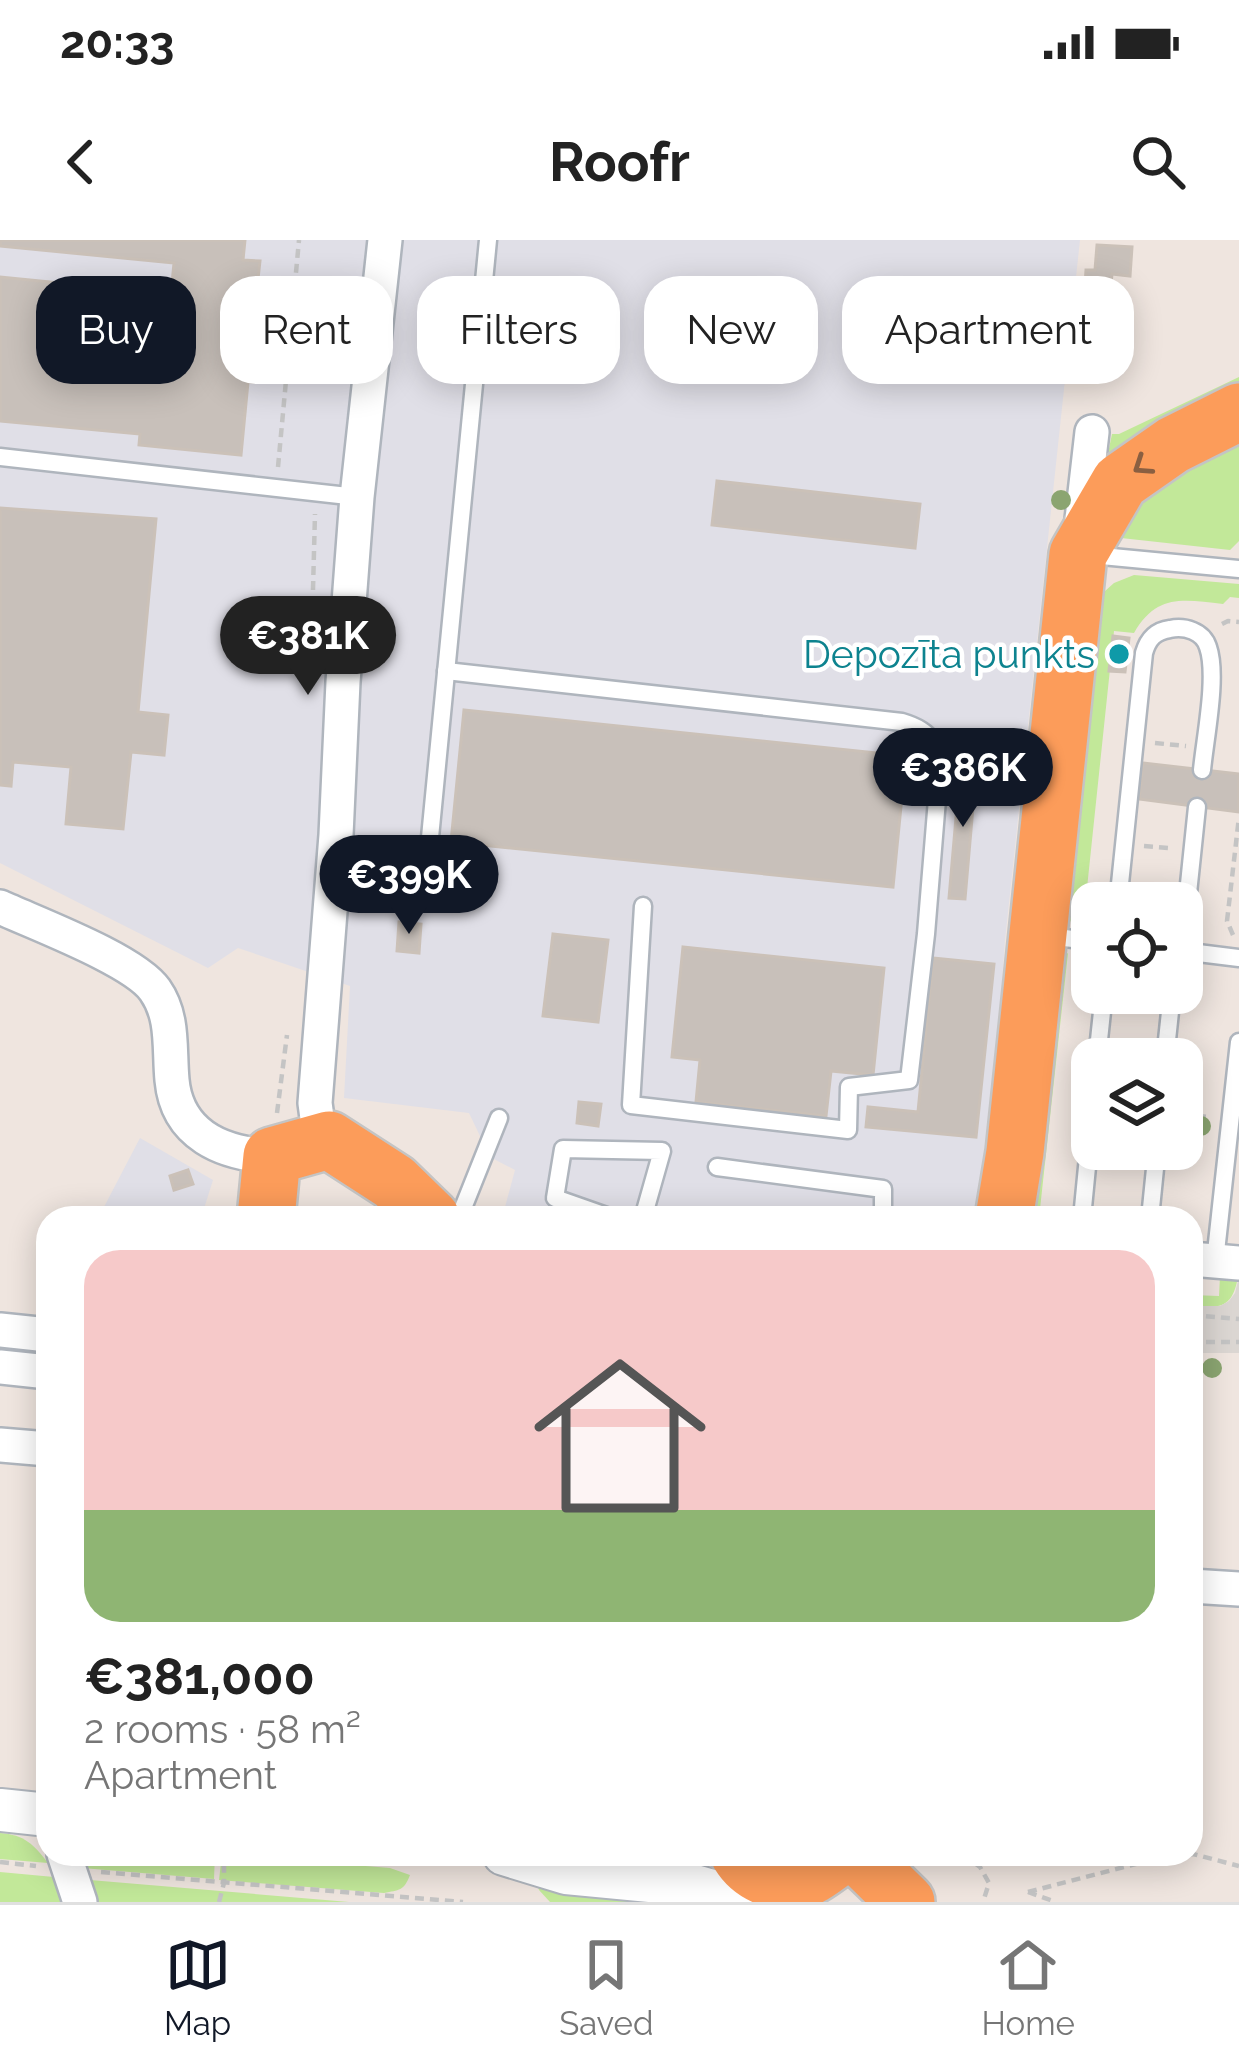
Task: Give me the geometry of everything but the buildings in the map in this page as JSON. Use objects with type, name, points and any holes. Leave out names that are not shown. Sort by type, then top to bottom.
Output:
[{"type":"highway","points":[[1006,1206],[1065,938],[1078,554],[1120,482],[1173,445],[1239,412]]},
{"type":"highway","points":[[267,1206],[272,1156],[329,1140],[394,1182],[419,1206]]},
{"type":"highway","points":[[739,1884],[760,1875],[784,1882],[839,1872],[906,1902]]},
{"type":"street","points":[[329,1140],[317,1118],[315,1102],[357,497],[385,240]]},
{"type":"street","points":[[1078,554],[1092,432]]},
{"type":"street","points":[[0,907],[126,965],[152,985],[166,1008],[172,1085],[185,1118],[208,1142],[240,1154],[272,1156]]},
{"type":"street","points":[[3,1332],[36,1333]]},
{"type":"street","points":[[0,1367],[36,1371]]},
{"type":"street","points":[[0,1445],[36,1448]]},
{"type":"street","points":[[1203,1587],[1239,1589]]},
{"type":"street","points":[[0,1810],[36,1814]]},
{"type":"street","points":[[68,1866],[80,1902]]},
{"type":"street","points":[[543,1866],[566,1873],[691,1885],[739,1884]]},
{"type":"street","points":[[667,1866],[675,1872],[711,1874],[739,1884]]},
{"type":"lane","points":[[425,889],[488,240]]},
{"type":"lane","points":[[0,457],[357,497]]},
{"type":"lane","points":[[1078,554],[1239,569]]},
{"type":"lane","points":[[1120,882],[1144,652],[1151,638],[1167,629],[1194,631],[1208,647],[1211,682],[1202,770]]},
{"type":"lane","points":[[446,671],[902,722],[932,738],[939,776],[909,1081],[849,1087],[848,1130],[631,1105],[643,906]]},
{"type":"lane","points":[[1189,882],[1197,807]]},
{"type":"lane","points":[[1203,954],[1239,958]]},
{"type":"lane","points":[[1215,1261],[1239,1042]]},
{"type":"lane","points":[[464,1206],[499,1118]]},
{"type":"lane","points":[[578,1206],[555,1198],[563,1149],[662,1150],[646,1206]]},
{"type":"lane","points":[[717,1167],[884,1189],[883,1206]]},
{"type":"lane","points":[[1083,1206],[1087,1170]]},
{"type":"lane","points":[[1151,1206],[1155,1170]]},
{"type":"path","points":[[276,486],[299,240]]},
{"type":"path","points":[[310,672],[315,491]]},
{"type":"path","points":[[1239,817],[1227,921],[1239,939]]},
{"type":"path","points":[[272,1156],[289,1022]]},
{"type":"path","points":[[1203,1316],[1239,1319]]},
{"type":"path","points":[[1203,1342],[1239,1342]]},
{"type":"path","points":[[1203,1857],[1239,1866]]},
{"type":"path","points":[[0,1862],[36,1861]]},
{"type":"path","points":[[102,1866],[224,1883],[463,1902]]},
{"type":"path","points":[[219,1902],[224,1866]]},
{"type":"path","points":[[979,1866],[989,1883],[982,1902]]},
{"type":"path","points":[[1056,1902],[1028,1892],[1131,1866]]},
{"type":"shaded area","points":[[0,240],[1080,240],[1076,276],[842,276],[842,384],[1065,384],[1005,940],[986,1206],[505,1206],[515,1170],[490,1157],[469,1113],[344,1098],[350,986],[238,948],[208,968],[0,863]]},
{"type":"shaded area","points":[[140,1138],[213,1180],[205,1206],[105,1206]]},
{"type":"shaded area","points":[[1239,1277],[1239,1353],[1203,1353],[1203,1306],[1220,1306],[1235,1293]]},
{"type":"green space","points":[[1239,377],[1239,541],[1230,550],[1112,537],[1097,507],[1112,434]]},
{"type":"green space","points":[[1134,575],[1239,584],[1239,598],[1230,597],[1223,604],[1172,602],[1152,611],[1134,633],[1114,631],[1088,882],[1071,882],[1070,922],[1060,915],[1095,600],[1114,583]]},
{"type":"green space","points":[[1068,953],[1040,1206],[1025,1206],[1058,959]]},
{"type":"green space","points":[[1220,1276],[1238,1277],[1228,1301],[1203,1306],[1203,1295],[1219,1296]]},
{"type":"green space","points":[[0,1833],[16,1836],[36,1849],[36,1862],[0,1859]]},
{"type":"green space","points":[[82,1866],[215,1866],[214,1879]]},
{"type":"green space","points":[[221,1866],[366,1866],[410,1875],[400,1889],[384,1893],[219,1880]]},
{"type":"green space","points":[[0,1872],[54,1877],[64,1902],[0,1902]]},
{"type":"green space","points":[[535,1879],[698,1902],[550,1902]]},
{"type":"green space","points":[[85,1881],[349,1902],[92,1902]]},
{"type":"place","name":"Depozīta punkts","points":[[1119,654]]}]
